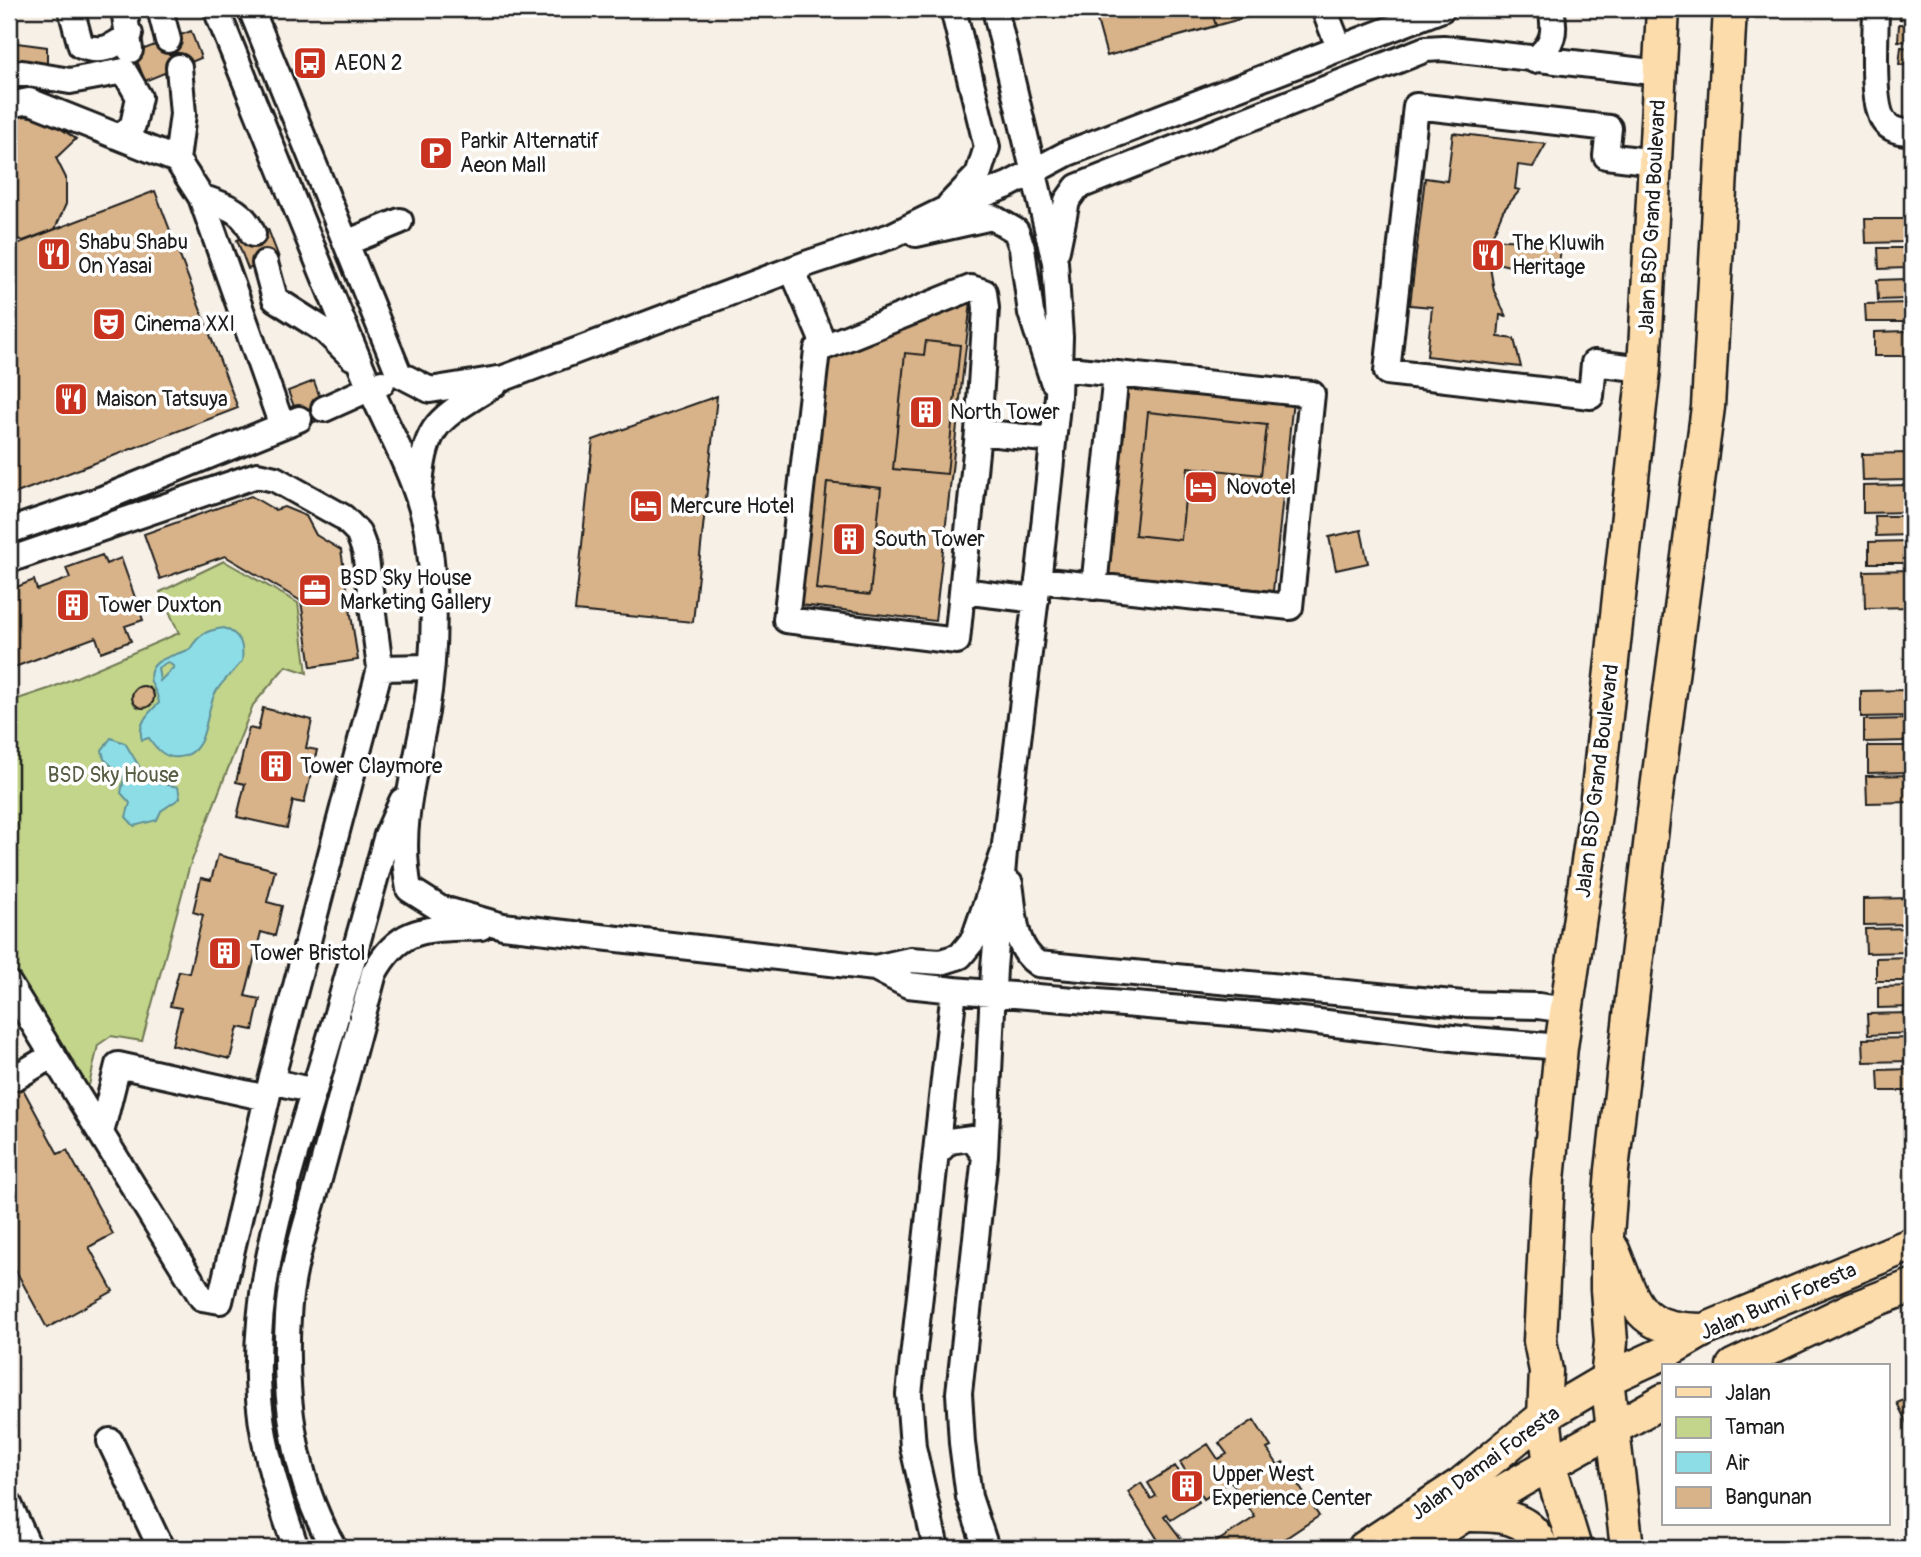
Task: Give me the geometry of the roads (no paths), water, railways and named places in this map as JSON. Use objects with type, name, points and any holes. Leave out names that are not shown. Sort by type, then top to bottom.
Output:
[{"type":"main road","name":"Jalan BSD Grand Boulevard","points":[[1575,1548],[1550,1466],[1544,1416],[1546,1371],[1540,1341],[1548,1180],[1562,1047],[1596,807],[1644,369],[1662,9]]},
{"type":"main road","points":[[1627,1548],[1607,1378],[1611,1342],[1607,1236],[1612,1170],[1652,825],[1708,407],[1730,9]]},
{"type":"main road","points":[[1607,1236],[1633,1298],[1649,1320],[1676,1330],[1704,1330]]},
{"type":"main road","name":"Jalan Bumi Foresta","points":[[1607,1378],[1664,1353],[1704,1330],[1912,1244]]},
{"type":"main road","name":"Jalan Bumi Foresta","points":[[1736,1364],[1852,1309],[1912,1286]]},
{"type":"main road","name":"Jalan Damai Foresta","points":[[1364,1548],[1461,1484],[1544,1416],[1607,1378]]},
{"type":"main road","points":[[1612,1430],[1662,1402]]},
{"type":"main road","name":"Jalan Damai Foresta","points":[[1416,1548],[1461,1515],[1524,1476],[1550,1466],[1612,1430]]},
{"type":"main road","points":[[1461,1515],[1511,1517],[1536,1534],[1542,1548]]},
{"type":"street","points":[[71,9],[81,46],[96,52],[113,47],[130,33]]},
{"type":"street","points":[[122,136],[133,125],[139,97],[124,71],[130,52],[130,33],[124,9]]},
{"type":"street","points":[[160,9],[168,40]]},
{"type":"street","points":[[216,9],[360,365],[418,500],[429,539],[435,596],[426,710],[411,782],[403,857],[410,889],[439,908],[503,926],[875,968],[910,960],[941,962],[960,956],[974,939],[1004,852]]},
{"type":"street","points":[[251,9],[398,374],[430,390],[504,378],[793,269],[891,236],[944,210],[995,191],[1068,153],[1339,47],[1406,15],[1442,9]]},
{"type":"street","points":[[944,210],[978,175],[987,146],[953,9]]},
{"type":"street","points":[[986,1548],[970,1497],[962,1443],[959,1393],[985,1156],[993,992],[1004,852],[1037,590],[1058,396],[1060,337],[1055,262],[995,9]]},
{"type":"street","points":[[1324,9],[1339,47]]},
{"type":"street","points":[[1534,60],[1548,49],[1555,31],[1551,9]]},
{"type":"street","points":[[1876,9],[1877,101],[1885,123],[1899,132],[1912,132]]},
{"type":"street","points":[[1055,262],[1066,201],[1077,187],[1426,49],[1443,48],[1660,73]]},
{"type":"street","points":[[177,160],[183,114],[179,67]]},
{"type":"street","points":[[9,76],[22,73],[71,81],[124,71]]},
{"type":"street","points":[[9,105],[29,101],[177,160],[201,197],[290,423],[102,499],[9,531]]},
{"type":"street","points":[[1644,369],[1594,363],[1591,396],[1387,372],[1416,106],[1609,128],[1606,156],[1655,162]]},
{"type":"street","points":[[201,197],[238,211],[247,219],[253,234]]},
{"type":"street","points":[[891,236],[992,217],[1016,231],[1022,248],[1031,313],[1058,396]]},
{"type":"street","points":[[346,243],[400,221]]},
{"type":"street","points":[[265,263],[275,299],[325,331],[360,365]]},
{"type":"street","points":[[793,269],[825,346]]},
{"type":"street","points":[[971,288],[984,292],[986,308],[978,432],[957,641],[786,620],[817,350],[971,288]]},
{"type":"street","points":[[962,591],[1094,587],[1290,607],[1312,394],[1059,368]]},
{"type":"street","points":[[324,409],[398,374]]},
{"type":"street","points":[[1094,587],[1116,374]]},
{"type":"street","points":[[418,500],[422,456],[428,437],[437,422],[504,378]]},
{"type":"street","points":[[978,432],[1053,440]]},
{"type":"street","points":[[9,560],[257,475],[275,478],[342,517],[358,532],[365,551],[380,668],[267,1099],[220,1301],[202,1298],[9,984]]},
{"type":"street","points":[[380,668],[430,667]]},
{"type":"street","points":[[334,1548],[324,1531],[301,1464],[287,1374],[288,1314],[298,1255],[362,969],[387,835],[411,782]]},
{"type":"street","points":[[1004,852],[1017,938],[1025,955],[1038,964],[1463,1004],[1538,1006],[1567,1010]]},
{"type":"street","points":[[296,1548],[271,1473],[258,1380],[260,1312],[271,1246],[314,1091],[362,969],[400,939],[435,930],[503,926]]},
{"type":"street","points":[[875,968],[908,985],[1268,1016],[1461,1039],[1562,1047]]},
{"type":"street","points":[[936,1548],[913,1447],[909,1395],[954,990]]},
{"type":"street","points":[[1461,1039],[1473,1032],[1475,1025],[1474,1016],[1463,1004]]},
{"type":"street","points":[[16,1077],[53,1055]]},
{"type":"street","points":[[101,1133],[118,1065],[267,1099],[314,1091]]},
{"type":"street","points":[[267,1099],[303,1128]]},
{"type":"street","points":[[938,1152],[949,1140],[972,1138],[985,1156]]},
{"type":"street","points":[[110,1441],[160,1548]]},
{"type":"street","points":[[9,1504],[29,1548]]},
{"type":"water","points":[[224,628],[237,637],[241,645],[242,661],[217,690],[205,730],[196,748],[179,757],[165,755],[149,738],[142,740],[141,729],[145,719],[159,703],[150,674],[163,659],[190,649],[204,634]],"holes":[[[168,662],[174,667],[160,681],[158,668]]]},
{"type":"water","points":[[111,738],[125,743],[148,781],[178,787],[180,798],[161,811],[157,820],[134,826],[126,817],[130,803],[121,793],[124,777],[104,759],[102,750]]},
{"type":"place","name":"AEON 2","points":[[310,63]]},
{"type":"place","name":"Parkir Alternatif Aeon Mall","points":[[436,153]]},
{"type":"place","name":"Shabu Shabu On Yasai","points":[[54,254]]},
{"type":"place","name":"The Kluwih Heritage","points":[[1488,255]]},
{"type":"place","name":"Cinema XXI","points":[[109,324]]},
{"type":"place","name":"Maison Tatsuya","points":[[71,399]]},
{"type":"place","name":"North Tower","points":[[926,412]]},
{"type":"place","name":"Novotel","points":[[1201,487]]},
{"type":"place","name":"Mercure Hotel","points":[[646,506]]},
{"type":"place","name":"South Tower","points":[[849,539]]},
{"type":"place","name":"BSD Sky House Marketing Gallery","points":[[315,590]]},
{"type":"place","name":"Tower Duxton","points":[[73,605]]},
{"type":"place","name":"Tower Claymore","points":[[276,766]]},
{"type":"place","name":"Tower Bristol","points":[[225,953]]},
{"type":"place","name":"Upper West Experience Center","points":[[1187,1486]]},
{"type":"park label","name":"BSD Sky House","points":[[113,775]]}]
